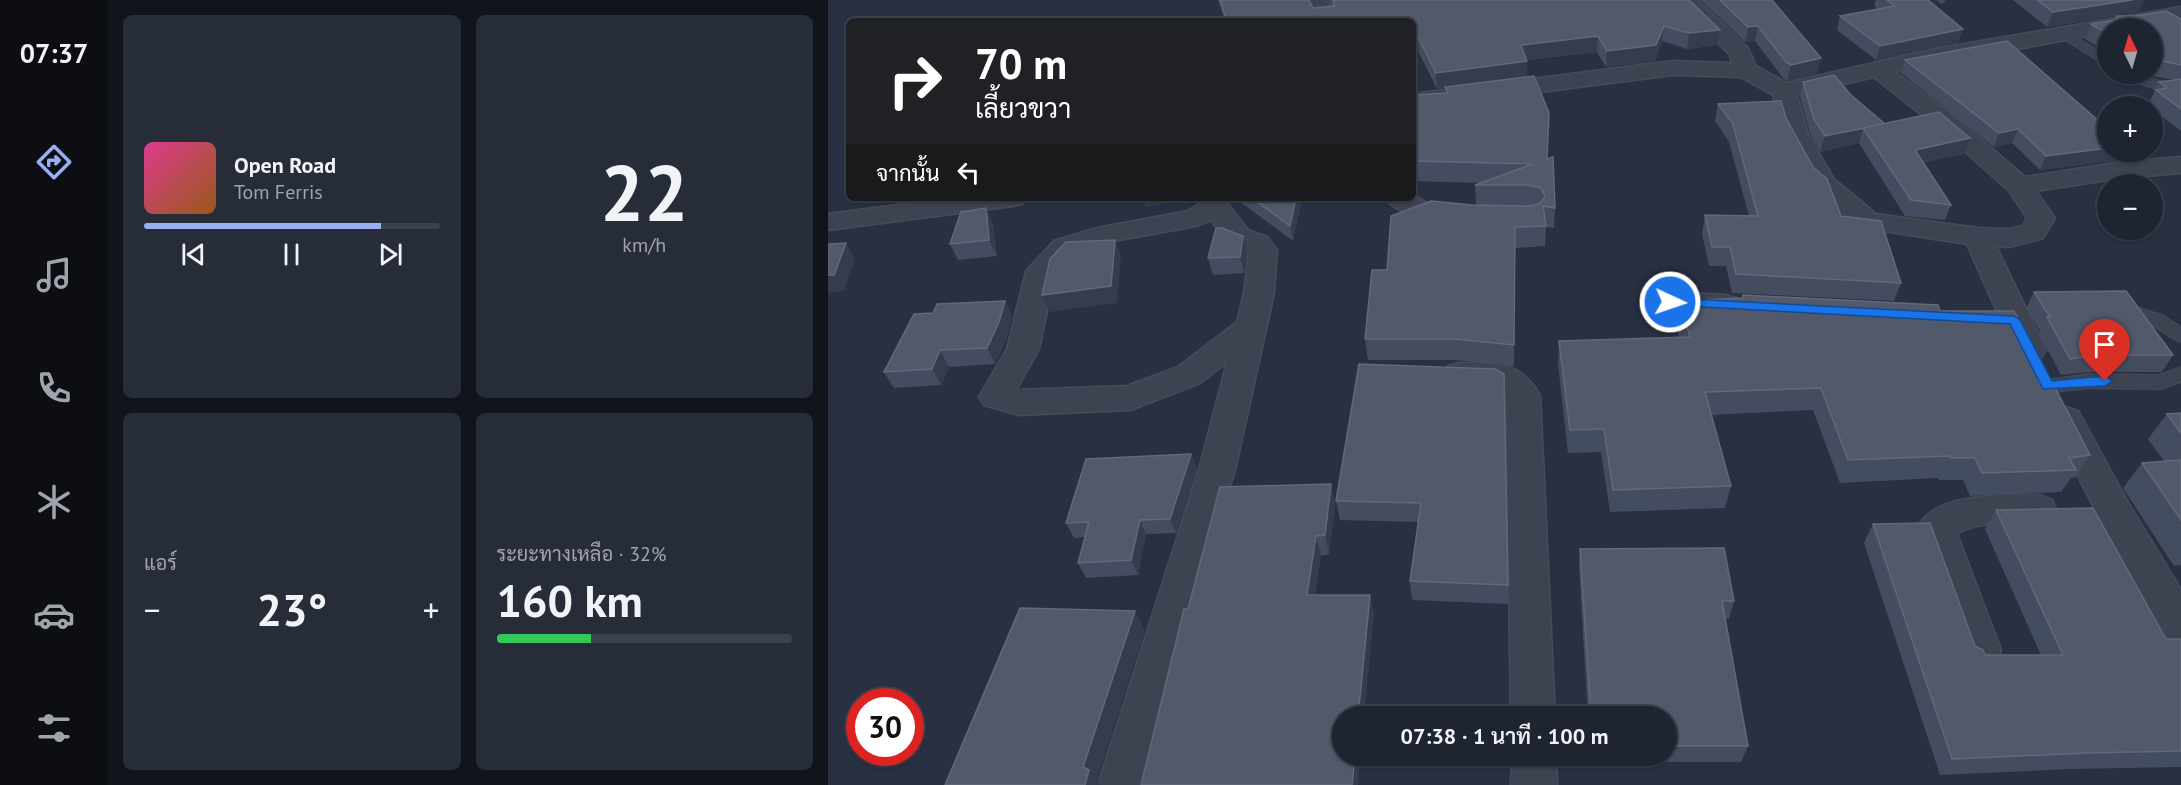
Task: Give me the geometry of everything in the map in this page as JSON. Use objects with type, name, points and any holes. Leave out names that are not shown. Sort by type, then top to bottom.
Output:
[{"type":"street","points":[[1316,0],[1324,18]]},
{"type":"street","points":[[1687,1],[1740,53],[1746,70]]},
{"type":"street","points":[[2085,10],[2097,18]]},
{"type":"street","points":[[2153,18],[2181,13]]},
{"type":"street","points":[[1416,101],[1673,68],[1746,70],[1785,91],[1929,57],[1972,41],[2097,28]]},
{"type":"street","points":[[1785,91],[1796,135],[1823,184],[1868,221],[1978,237],[2009,238],[2033,232],[2041,218],[2019,186],[1952,127],[1879,70]]},
{"type":"street","points":[[2019,186],[2121,170],[2181,165]]},
{"type":"street","points":[[828,222],[990,201]]},
{"type":"street","points":[[1403,201],[1418,209],[1451,215],[1484,216]]},
{"type":"street","points":[[1121,785],[1218,466],[1242,375],[1259,293],[1263,250],[1257,243],[1236,236],[1232,226],[1212,202],[1196,218],[1097,236],[1064,247],[1041,271],[1023,349],[996,397],[1019,403],[1130,398],[1189,375],[1251,327]]},
{"type":"street","points":[[1978,237],[2014,320],[2048,386],[2087,510],[2176,610]]},
{"type":"street","points":[[1670,302],[1747,306]]},
{"type":"street","points":[[1979,318],[2014,320]]},
{"type":"street","points":[[1428,374],[1508,378],[1519,384],[1523,395],[1533,706]]},
{"type":"street","points":[[1980,650],[1936,528],[1949,517],[1968,512],[2087,510]]},
{"type":"street","points":[[1534,766],[1534,785]]},
{"type":"lane","points":[[2063,33],[2097,56]]},
{"type":"lane","points":[[2154,84],[2165,88],[2181,87]]},
{"type":"lane","points":[[2140,314],[2158,320],[2181,336]]},
{"type":"lane","points":[[2048,386],[2087,381],[2161,382],[2181,374]]},
{"type":"building","points":[[1220,0],[1309,0],[1313,8],[1335,6],[1333,0],[1689,0],[1720,30],[1689,33],[1664,26],[1656,45],[1607,51],[1598,36],[1521,45],[1527,61],[1436,73],[1418,37],[1416,37],[1416,18],[1226,18]]},
{"type":"building","points":[[1720,0],[1772,0],[1821,58],[1791,65],[1786,62],[1758,26],[1748,27]]},
{"type":"building","points":[[1887,0],[1928,0],[1963,29],[1880,46],[1840,16],[1895,6]]},
{"type":"building","points":[[2037,0],[2132,0],[2053,12]]},
{"type":"building","points":[[2166,11],[2181,19],[2181,65],[2163,61],[2163,18],[2116,18],[2117,16],[2135,16]]},
{"type":"building","points":[[2007,41],[2097,119],[2097,149],[2046,156],[2018,129],[1999,133],[1905,60]]},
{"type":"building","points":[[1834,75],[1851,95],[1885,124],[1825,136],[1814,119],[1803,82]]},
{"type":"building","points":[[1534,76],[1549,113],[1547,159],[1553,157],[1555,208],[1543,206],[1546,226],[1515,227],[1514,345],[1454,339],[1365,339],[1372,270],[1387,270],[1391,216],[1431,201],[1473,205],[1528,206],[1539,204],[1545,197],[1541,188],[1529,185],[1475,185],[1533,164],[1416,161],[1416,95],[1448,93],[1445,87]]},
{"type":"building","points":[[2181,79],[2181,109],[2156,90],[2167,88],[2162,84],[2163,81]]},
{"type":"building","points":[[1781,101],[1786,118],[1813,167],[1827,179],[1841,216],[1881,221],[1901,283],[1736,274],[1730,247],[1712,247],[1705,215],[1758,216],[1733,124],[1718,104]]},
{"type":"building","points":[[1939,112],[1970,138],[1915,150],[1951,205],[1911,200],[1863,128]]},
{"type":"building","points":[[1256,201],[1295,201],[1290,226]]},
{"type":"building","points":[[986,208],[989,240],[950,244],[961,212]]},
{"type":"building","points":[[1216,228],[1243,236],[1240,257],[1208,258]]},
{"type":"building","points":[[1115,240],[1111,286],[1042,295],[1050,259],[1066,242]]},
{"type":"building","points":[[846,243],[834,275],[828,275],[828,244]]},
{"type":"building","points":[[2126,291],[2173,355],[2097,355],[2070,359],[2047,317],[2050,317],[2034,292]]},
{"type":"building","points":[[1743,295],[1938,305],[1940,311],[2014,311],[2037,353],[2034,354],[2052,382],[2090,455],[2069,458],[2076,470],[1982,473],[1975,458],[1951,458],[1950,456],[1848,460],[1821,388],[1705,392],[1731,486],[1613,490],[1604,429],[1570,430],[1559,341],[1690,337],[1679,301],[1743,298]]},
{"type":"building","points":[[1005,301],[999,322],[987,348],[940,350],[932,369],[884,372],[914,314],[933,313],[937,304]]},
{"type":"building","points":[[1359,364],[1495,369],[1504,374],[1508,585],[1410,581],[1421,503],[1336,501]]},
{"type":"building","points":[[2181,413],[2181,433],[2167,414]]},
{"type":"building","points":[[1191,454],[1170,519],[1140,520],[1131,560],[1078,563],[1089,522],[1066,523],[1086,459]]},
{"type":"building","points":[[2181,460],[2181,520],[2142,463]]},
{"type":"building","points":[[1331,484],[1325,535],[1316,536],[1307,595],[1370,595],[1359,706],[1332,706],[1332,766],[1354,766],[1352,785],[1141,785],[1184,609],[1188,609],[1220,487]]},
{"type":"building","points":[[2093,508],[2166,639],[2181,639],[2181,751],[1952,759],[1873,524],[1930,523],[1975,646],[1983,650],[1985,655],[2063,655],[1996,510]]},
{"type":"building","points":[[1724,548],[1734,601],[1722,601],[1748,746],[1677,746],[1677,706],[1590,706],[1580,549]]},
{"type":"building","points":[[1020,608],[1135,611],[1083,767],[1089,770],[1085,785],[945,785]]},
{"type":"route","points":[[1670,302],[2014,320],[2048,386],[2105,381]]}]
